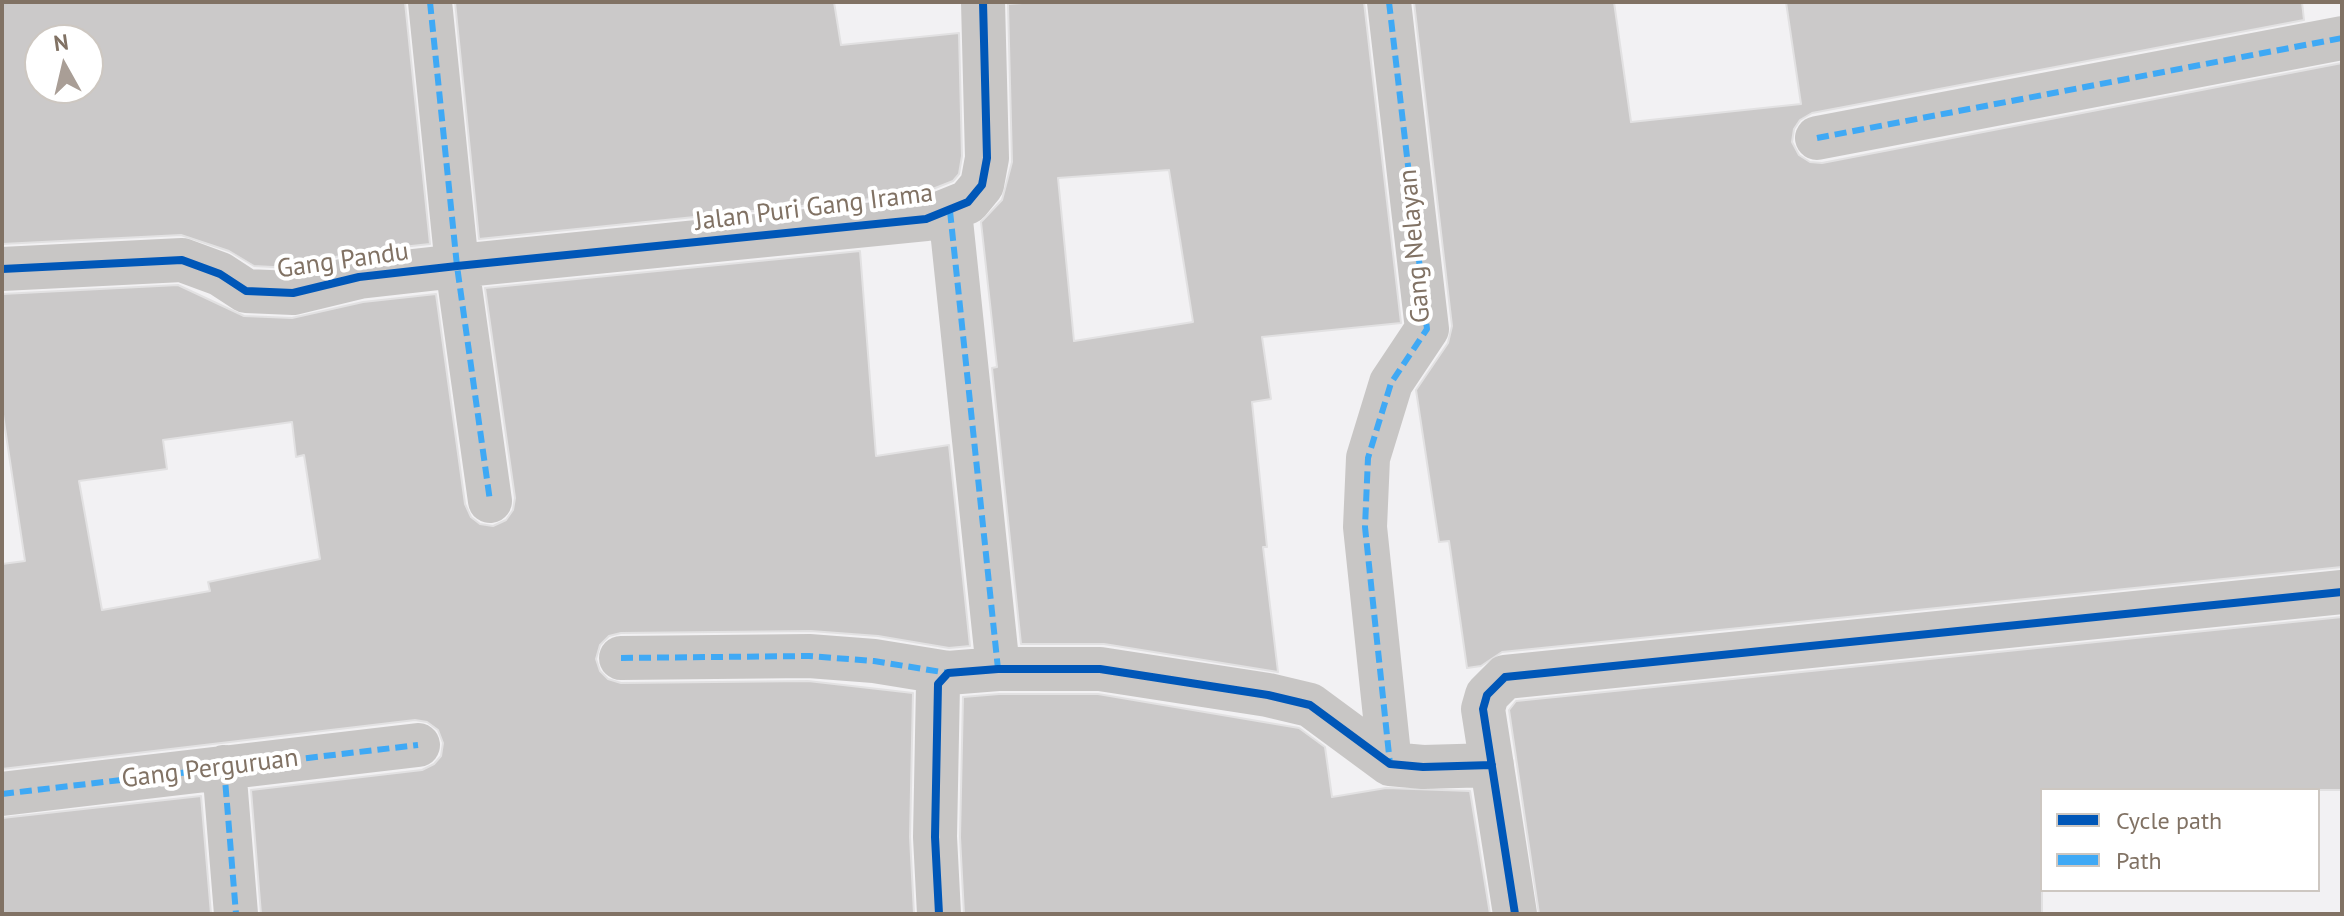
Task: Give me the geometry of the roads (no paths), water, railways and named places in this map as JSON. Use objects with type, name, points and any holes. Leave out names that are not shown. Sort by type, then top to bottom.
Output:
[{"type":"street","points":[[430,2],[457,266],[490,501]]},
{"type":"street","name":"Jalan Puri Gang Irama","points":[[457,266],[926,219],[968,202],[982,185],[987,158],[983,2]]},
{"type":"street","name":"Gang Nelayan","points":[[1389,2],[1427,329],[1391,383],[1368,458],[1365,527],[1390,764]]},
{"type":"street","points":[[1817,138],[2342,38]]},
{"type":"street","points":[[950,211],[998,669]]},
{"type":"street","name":"Gang Pandu","points":[[2,269],[182,260],[220,274],[246,291],[293,293],[359,277],[457,266]]},
{"type":"street","points":[[1515,914],[1483,709],[1494,684],[1516,673],[1852,644],[2342,592]]},
{"type":"street","points":[[621,658],[809,656],[874,661],[948,673],[998,669],[1100,669],[1300,700],[1390,764],[1423,767],[1492,765]]},
{"type":"street","points":[[939,914],[935,837],[938,684],[948,673]]},
{"type":"street","name":"Gang Perguruan","points":[[2,794],[418,745]]},
{"type":"street","points":[[224,767],[236,914]]}]
